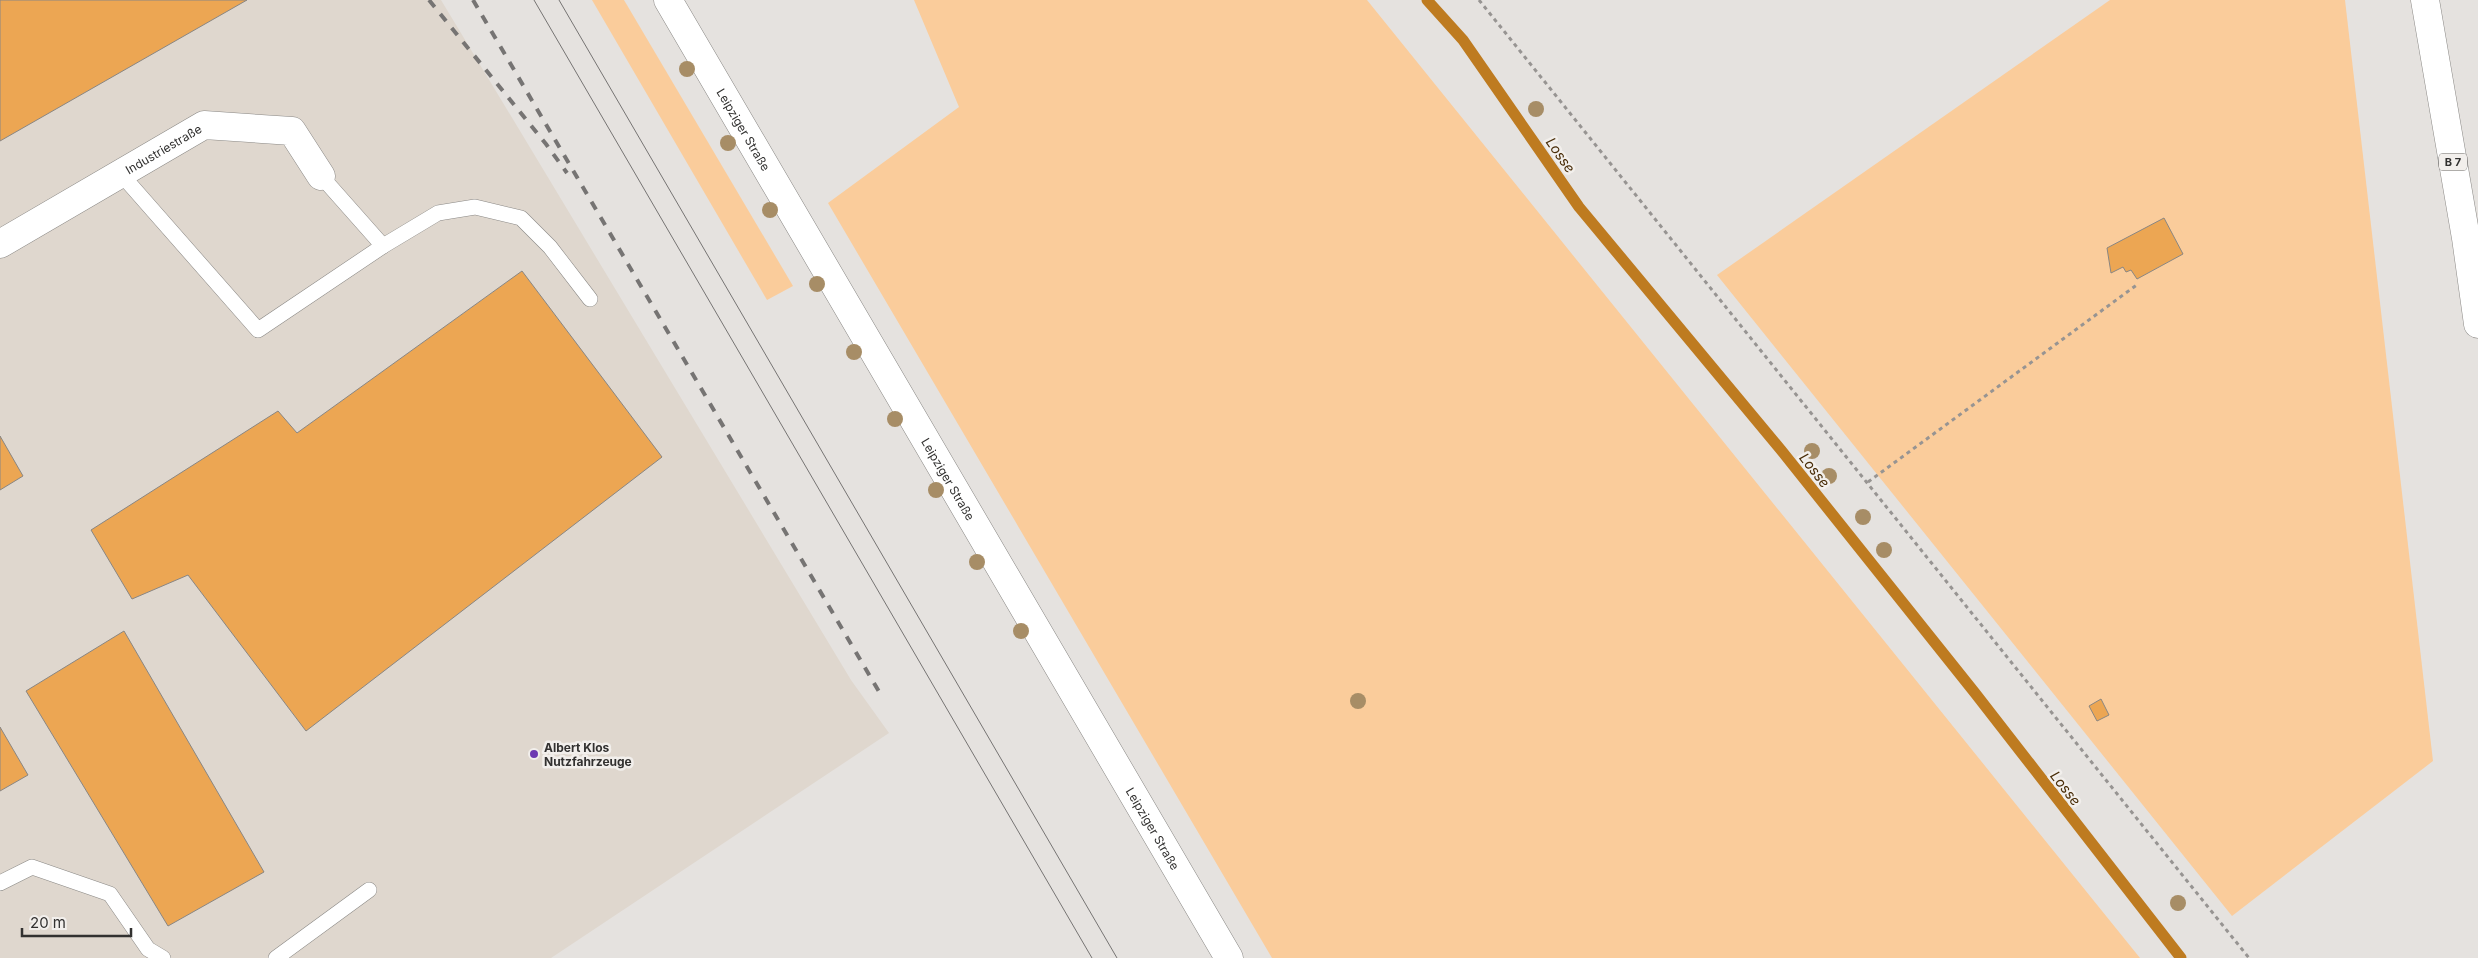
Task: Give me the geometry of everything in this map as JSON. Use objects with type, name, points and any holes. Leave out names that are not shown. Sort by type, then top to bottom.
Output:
[{"type":"main road","name":"Leipziger Straße","points":[[668,0],[1229,958]]},
{"type":"main road","name":"B 7","points":[[2425,0],[2466,238],[2478,324]]},
{"type":"main road","name":"Industriestraße","points":[[0,244],[204,125],[292,131],[321,176]]},
{"type":"lane","points":[[121,174],[258,330],[383,246],[438,213],[475,207],[521,218],[550,247],[590,299]]},
{"type":"lane","points":[[321,176],[383,246]]},
{"type":"lane","points":[[0,883],[32,867],[110,894],[148,949],[163,958]]},
{"type":"lane","points":[[276,958],[369,890]]},
{"type":"path","points":[[1479,0],[1868,482],[2248,958]]},
{"type":"path","points":[[1868,482],[2138,284]]},
{"type":"shaded area","points":[[0,0],[441,0],[851,680],[889,733],[551,958],[0,958]]},
{"type":"shaded area","points":[[592,0],[624,0],[793,286],[767,300]]},
{"type":"shaded area","points":[[914,0],[1367,0],[2140,958],[1272,958],[828,203],[959,107]]},
{"type":"shaded area","points":[[2110,0],[2345,0],[2433,761],[2232,916],[1717,275]]},
{"type":"building","points":[[0,0],[247,0],[0,141]]},
{"type":"building","points":[[2164,218],[2183,254],[2137,279],[2131,270],[2126,272],[2123,267],[2111,273],[2107,248]]},
{"type":"building","points":[[522,271],[662,457],[306,731],[188,575],[132,599],[91,530],[278,411],[297,433]]},
{"type":"building","points":[[0,436],[23,476],[0,490]]},
{"type":"building","points":[[124,631],[264,872],[168,926],[26,691]]},
{"type":"building","points":[[2101,699],[2109,715],[2097,721],[2089,706]]},
{"type":"building","points":[[0,727],[28,775],[0,791]]},
{"type":"waterway","name":"Losse","points":[[1427,0],[1463,40],[1579,207],[1781,450],[1975,693],[2181,958]]},
{"type":"tram line","points":[[534,0],[1092,958]]},
{"type":"tram line","points":[[559,0],[1117,958]]},
{"type":"railway","points":[[429,0],[546,144],[567,173]]},
{"type":"railway","points":[[473,0],[881,695]]},
{"type":"place","name":"Albert Klos Nutzfahrzeuge","points":[[534,754]]}]
